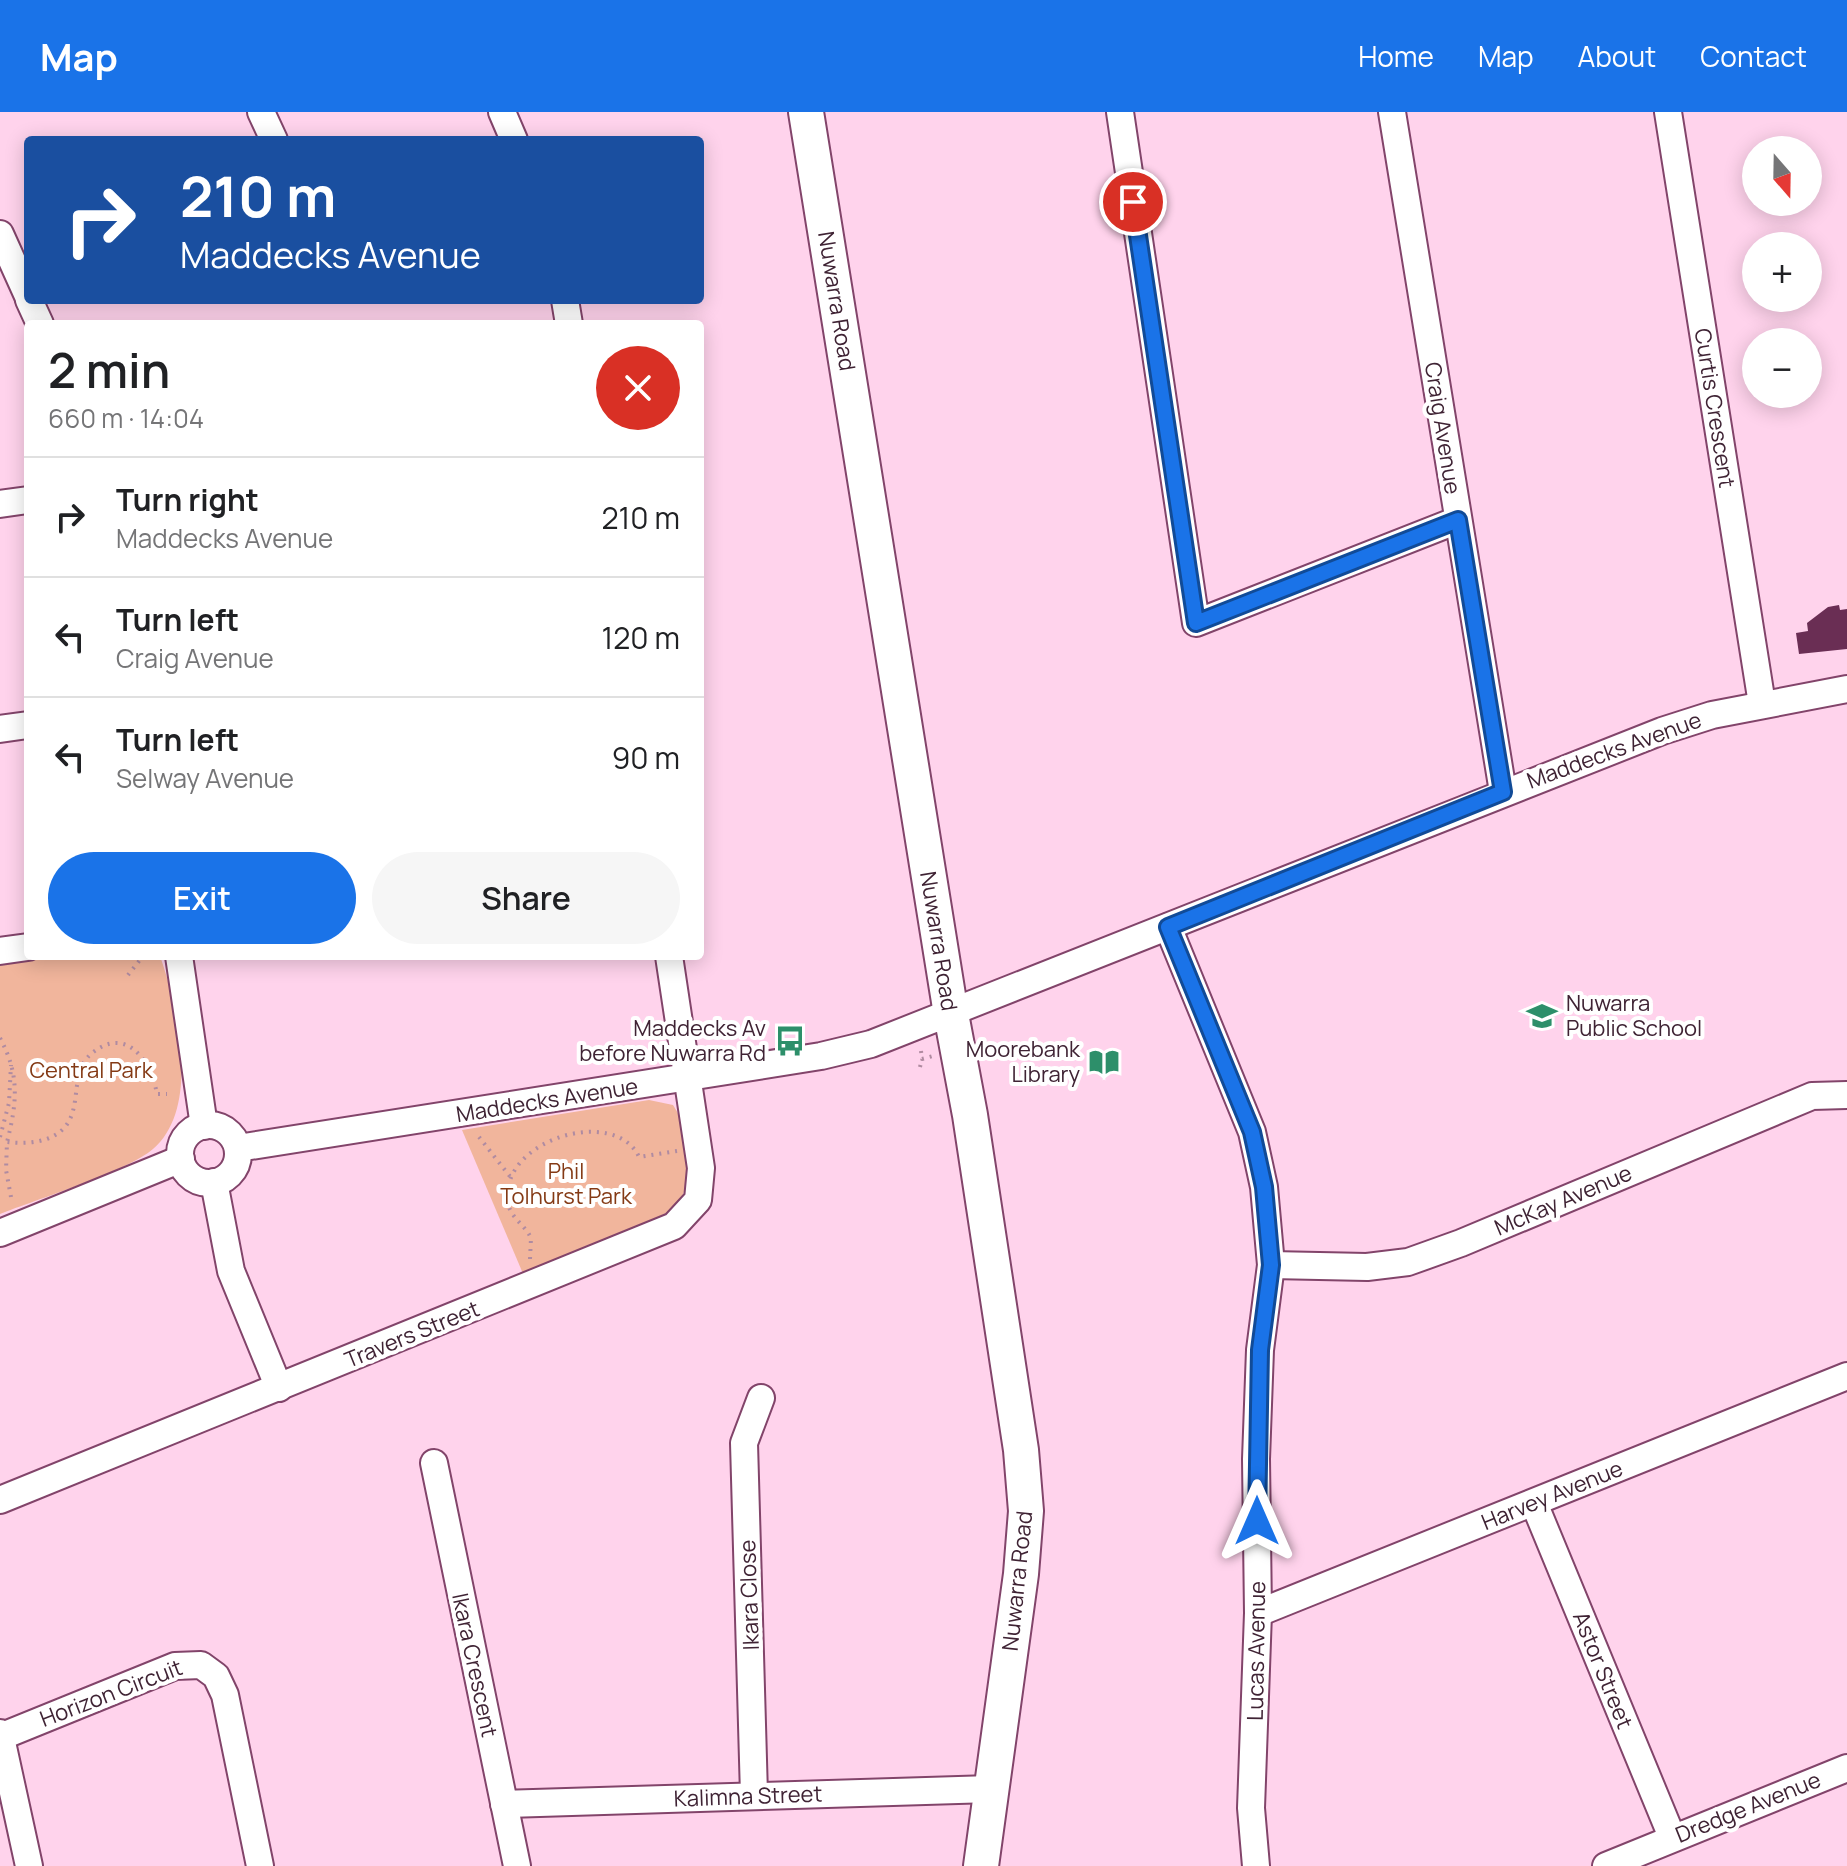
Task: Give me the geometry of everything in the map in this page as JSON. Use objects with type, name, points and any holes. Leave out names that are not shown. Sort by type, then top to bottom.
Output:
[{"type":"main road","name":"Nuwarra Road","points":[[806,112],[951,1014],[970,1115],[1026,1497],[1021,1574],[981,1866]]},
{"type":"street","points":[[261,112],[272,136]]},
{"type":"street","points":[[502,112],[512,136]]},
{"type":"street","points":[[1120,112],[1196,623],[1458,520]]},
{"type":"street","name":"Craig Avenue","points":[[1392,112],[1503,792]]},
{"type":"street","name":"Curtis Crescent","points":[[1668,112],[1762,704]]},
{"type":"street","points":[[0,234],[21,286]]},
{"type":"street","points":[[0,504],[24,501]]},
{"type":"street","name":"Maddecks Avenue","points":[[238,1148],[845,1051],[951,1014],[1662,731],[1712,715],[1847,689]]},
{"type":"street","points":[[0,729],[24,726]]},
{"type":"street","name":"Lucas Avenue","points":[[1168,927],[1252,1132],[1264,1187],[1271,1265],[1260,1350],[1258,1613],[1251,1808],[1256,1866]]},
{"type":"street","points":[[0,951],[24,948]]},
{"type":"street","points":[[180,960],[204,1126]]},
{"type":"street","name":"Travers Street","points":[[0,1500],[674,1226],[698,1200],[702,1184],[670,960]]},
{"type":"street","name":"McKay Avenue","points":[[1271,1265],[1367,1267],[1408,1262],[1461,1243],[1812,1096],[1847,1095]]},
{"type":"street","points":[[204,1126],[228,1132],[238,1148],[235,1166],[214,1182],[189,1175],[181,1159],[187,1135],[204,1126]]},
{"type":"street","points":[[0,1233],[181,1159]]},
{"type":"street","points":[[214,1182],[231,1271],[279,1388]]},
{"type":"street","name":"Harvey Avenue","points":[[1258,1613],[1847,1376]]},
{"type":"street","name":"Ikara Close","points":[[754,1795],[744,1443],[761,1398]]},
{"type":"street","name":"Ikara Crescent","points":[[434,1463],[517,1866]]},
{"type":"street","name":"Astor Street","points":[[1534,1503],[1672,1837]]},
{"type":"street","name":"Horizon Circuit","points":[[0,1735],[175,1666],[201,1665],[216,1676],[225,1695],[260,1866]]},
{"type":"street","points":[[0,1735],[29,1866]]},
{"type":"street","name":"Dredge Avenue","points":[[1606,1866],[1847,1768]]},
{"type":"street","name":"Kalimna Street","points":[[504,1804],[991,1789]]},
{"type":"path","points":[[128,975],[140,960]]},
{"type":"path","points":[[0,1038],[11,1062],[17,1100],[7,1142],[6,1170],[11,1197]]},
{"type":"path","points":[[7,1142],[28,1144],[63,1129],[72,1117],[81,1069],[99,1049],[119,1044],[137,1050],[149,1063],[157,1094],[167,1094]]},
{"type":"path","points":[[920,1067],[921,1051]]},
{"type":"path","points":[[922,1059],[933,1056]]},
{"type":"path","points":[[0,1137],[9,1103],[11,1062]]},
{"type":"path","points":[[529,1267],[531,1238],[508,1205],[512,1179],[520,1163],[544,1141],[570,1135],[611,1135],[625,1139],[639,1157],[668,1153]]},
{"type":"path","points":[[479,1137],[512,1179]]},
{"type":"green space","name":"Central Park","points":[[24,958],[161,960],[178,1029],[181,1083],[177,1109],[168,1131],[141,1158],[103,1176],[0,1214],[0,962]]},
{"type":"green space","name":"Phil Tolhurst Park","points":[[649,1100],[673,1105],[684,1130],[688,1171],[676,1209],[524,1276],[462,1130]]},
{"type":"building","points":[[1839,605],[1840,610],[1847,609],[1847,649],[1799,654],[1796,633],[1808,631],[1807,623],[1828,607]]},
{"type":"place","name":"Nuwarra Public School","points":[[1542,1016]]},
{"type":"place","name":"Maddecks Av before Nuwarra Rd","points":[[790,1041]]},
{"type":"place","name":"Moorebank Library","points":[[1104,1062]]},
{"type":"route","points":[[1133,202],[1196,623],[1458,520],[1503,792],[1168,927],[1252,1132],[1264,1187],[1271,1265],[1260,1350],[1257,1521]]}]
